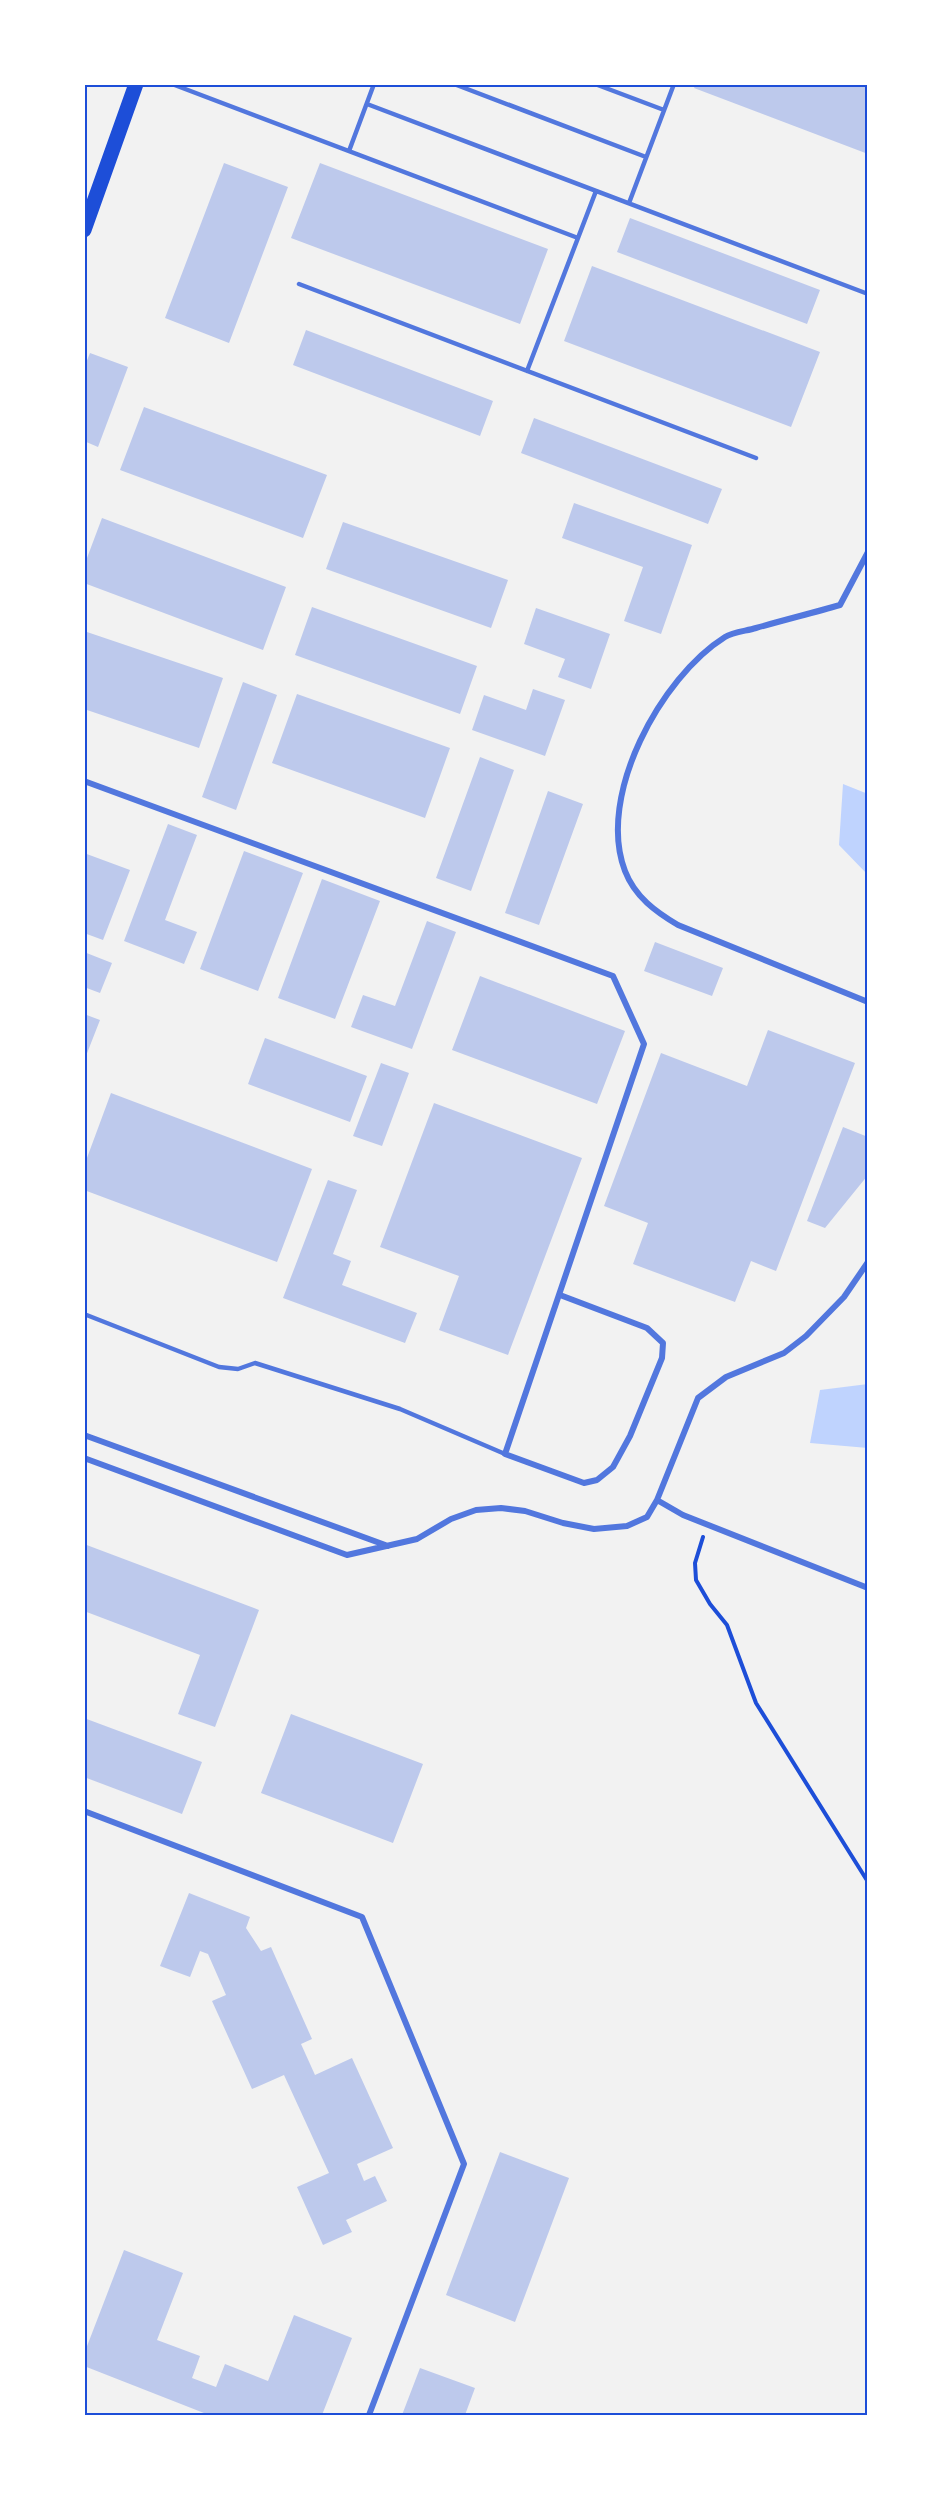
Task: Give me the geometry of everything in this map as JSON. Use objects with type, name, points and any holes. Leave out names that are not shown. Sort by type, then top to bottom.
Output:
[{"type":"main road","points":[[84,230],[136,84]]},
{"type":"street","points":[[868,552],[840,605],[726,636],[692,664],[663,698],[641,736],[626,778],[619,830],[619,847],[625,872],[638,894],[656,912],[678,926],[868,1002]]},
{"type":"street","points":[[84,781],[614,976],[644,1044],[505,1454],[584,1483],[597,1480],[614,1467],[630,1436],[662,1358],[663,1343],[647,1328],[560,1295]]},
{"type":"street","points":[[84,1458],[347,1555],[417,1539],[451,1519],[476,1510],[501,1508],[525,1511],[563,1523],[594,1529],[627,1526],[646,1516],[657,1500],[698,1398],[726,1377],[784,1353],[806,1336],[844,1297],[868,1262]]},
{"type":"street","points":[[84,1435],[388,1546]]},
{"type":"street","points":[[657,1500],[683,1515],[868,1588]]},
{"type":"street","points":[[84,1811],[362,1917],[464,2164],[369,2415]]},
{"type":"lane","points":[[172,84],[578,238]]},
{"type":"lane","points":[[349,151],[374,84]]},
{"type":"lane","points":[[454,84],[646,157]]},
{"type":"lane","points":[[595,84],[664,110]]},
{"type":"lane","points":[[629,203],[674,84]]},
{"type":"lane","points":[[366,104],[868,294]]},
{"type":"lane","points":[[527,371],[596,191]]},
{"type":"lane","points":[[299,284],[756,458]]},
{"type":"lane","points":[[84,1314],[219,1367],[238,1369],[255,1364],[400,1409],[505,1454]]},
{"type":"path","points":[[708,1525],[695,1563],[696,1580],[710,1604],[727,1625],[756,1703],[868,1882]]},
{"type":"water","points":[[843,784],[868,794],[868,875],[839,845]]},
{"type":"water","points":[[868,1384],[868,1448],[810,1443],[820,1390]]},
{"type":"building","points":[[696,84],[868,84],[868,154],[694,88]]},
{"type":"building","points":[[224,163],[288,187],[229,343],[165,318]]},
{"type":"building","points":[[320,163],[548,249],[520,324],[291,238]]},
{"type":"building","points":[[630,218],[820,290],[807,324],[617,252]]},
{"type":"building","points":[[592,266],[820,352],[791,427],[564,341]]},
{"type":"building","points":[[306,330],[493,401],[480,436],[293,365]]},
{"type":"building","points":[[90,353],[128,367],[98,447],[84,441],[84,368]]},
{"type":"building","points":[[144,407],[327,475],[303,538],[120,470]]},
{"type":"building","points":[[534,418],[722,489],[708,524],[521,453]]},
{"type":"building","points":[[574,503],[692,545],[661,634],[624,621],[643,567],[562,538]]},
{"type":"building","points":[[102,518],[286,587],[263,650],[84,583],[84,566]]},
{"type":"building","points":[[343,522],[508,580],[491,628],[326,569]]},
{"type":"building","points":[[312,607],[477,666],[460,714],[295,655]]},
{"type":"building","points":[[536,608],[610,634],[591,689],[558,677],[565,659],[524,644]]},
{"type":"building","points":[[84,631],[223,678],[199,748],[84,709]]},
{"type":"building","points":[[243,682],[277,695],[236,810],[202,797]]},
{"type":"building","points":[[533,689],[565,700],[545,756],[472,730],[484,695],[526,710]]},
{"type":"building","points":[[297,694],[450,748],[425,818],[272,763]]},
{"type":"building","points":[[480,757],[514,770],[471,891],[436,878]]},
{"type":"building","points":[[548,791],[583,804],[539,925],[505,913]]},
{"type":"building","points":[[168,824],[197,835],[165,920],[197,932],[184,964],[124,941]]},
{"type":"building","points":[[244,851],[303,873],[258,991],[200,969]]},
{"type":"building","points":[[84,853],[130,870],[103,940],[84,933]]},
{"type":"building","points":[[322,879],[380,901],[335,1019],[278,998]]},
{"type":"building","points":[[427,921],[456,932],[412,1049],[351,1027],[363,995],[395,1006]]},
{"type":"building","points":[[655,942],[723,968],[712,996],[644,971]]},
{"type":"building","points":[[84,952],[112,963],[100,993],[84,987]]},
{"type":"building","points":[[480,976],[625,1031],[597,1104],[452,1050]]},
{"type":"building","points":[[84,1014],[100,1020],[84,1061]]},
{"type":"building","points":[[768,1030],[855,1063],[776,1271],[751,1261],[735,1302],[633,1264],[648,1223],[604,1206],[661,1053],[747,1086]]},
{"type":"building","points":[[265,1038],[367,1076],[350,1122],[248,1084]]},
{"type":"building","points":[[381,1063],[409,1073],[382,1146],[353,1136]]},
{"type":"building","points":[[111,1093],[312,1169],[277,1262],[84,1190],[84,1166]]},
{"type":"building","points":[[434,1103],[582,1158],[508,1355],[439,1330],[459,1276],[380,1247]]},
{"type":"building","points":[[843,1127],[868,1137],[868,1175],[825,1228],[807,1221]]},
{"type":"building","points":[[328,1180],[357,1190],[333,1254],[351,1261],[342,1285],[417,1313],[405,1343],[283,1298]]},
{"type":"building","points":[[84,1544],[259,1610],[215,1727],[178,1714],[200,1655],[84,1611]]},
{"type":"building","points":[[291,1714],[423,1764],[393,1843],[261,1793]]},
{"type":"building","points":[[84,1718],[202,1762],[182,1814],[84,1777]]},
{"type":"building","points":[[189,1893],[250,1917],[246,1928],[261,1951],[271,1947],[312,2039],[301,2044],[315,2075],[352,2058],[393,2148],[357,2164],[364,2181],[375,2176],[387,2201],[346,2220],[352,2232],[323,2245],[297,2187],[329,2173],[284,2075],[252,2089],[212,2001],[226,1995],[208,1954],[200,1951],[190,1977],[160,1966]]},
{"type":"building","points":[[500,2152],[569,2178],[515,2322],[446,2295]]},
{"type":"building","points":[[124,2250],[183,2273],[157,2340],[200,2356],[192,2378],[216,2387],[225,2364],[268,2381],[294,2315],[352,2338],[322,2415],[209,2415],[84,2366],[84,2354]]},
{"type":"building","points":[[420,2368],[475,2388],[465,2415],[402,2415]]}]
